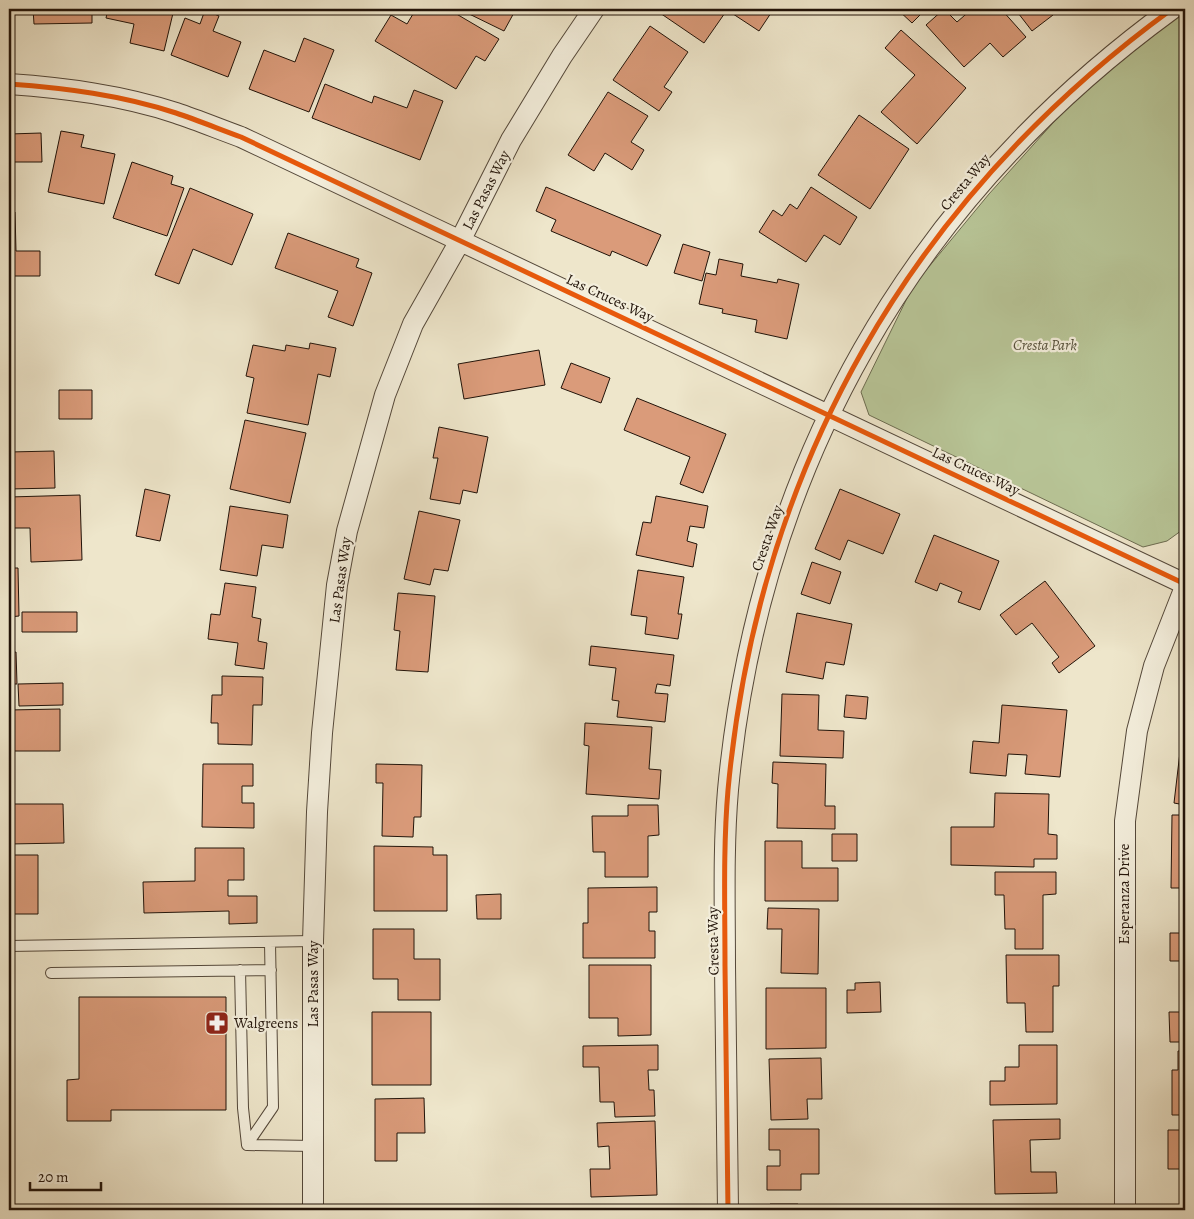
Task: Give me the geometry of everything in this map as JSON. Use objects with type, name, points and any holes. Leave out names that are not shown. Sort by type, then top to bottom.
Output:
[{"type":"street","name":"Las Pasas Way","points":[[314,1210],[313,941],[317,812],[322,733],[337,585],[347,531],[392,377],[413,324],[460,240],[510,140],[562,56],[594,9]]},
{"type":"street","name":"Cresta Way","points":[[728,1210],[724,867],[728,793],[736,720],[757,612],[772,558],[803,472],[850,371],[898,292],[946,224],[994,168],[1071,89],[1128,41],[1172,9]]},
{"type":"street","name":"Las Cruces Way","points":[[9,84],[62,88],[107,96],[175,113],[241,137],[1185,585]]},
{"type":"street","name":"Esperanza Drive","points":[[1125,1210],[1124,821],[1137,731],[1154,666],[1185,585]]},
{"type":"lane","points":[[9,946],[313,941]]},
{"type":"lane","points":[[247,1145],[273,1107],[270,943]]},
{"type":"lane","points":[[240,970],[243,1108],[247,1145]]},
{"type":"lane","points":[[51,972],[271,970]]},
{"type":"lane","points":[[247,1145],[313,1146]]},
{"type":"green space","name":"Cresta Park","points":[[1185,9],[1185,528],[1167,541],[1143,547],[869,415],[861,392],[913,286],[989,194],[1097,74]]},
{"type":"building","points":[[33,9],[92,9],[92,23],[34,24]]},
{"type":"building","points":[[108,9],[174,9],[164,51],[130,43],[134,24],[106,18]]},
{"type":"building","points":[[416,9],[448,9],[499,39],[485,61],[476,56],[456,89],[375,41],[391,15],[407,24]]},
{"type":"building","points":[[459,9],[516,9],[504,31]]},
{"type":"building","points":[[663,9],[773,10],[759,31],[727,10],[704,43],[660,13]]},
{"type":"building","points":[[897,9],[926,9],[912,23]]},
{"type":"building","points":[[944,9],[957,22],[972,9],[1001,9],[1026,37],[1003,57],[990,43],[964,67],[926,25]]},
{"type":"building","points":[[1015,9],[1048,9],[1053,15],[1032,31]]},
{"type":"building","points":[[205,10],[219,16],[213,31],[241,42],[228,77],[171,55],[185,18],[200,24]]},
{"type":"building","points":[[650,26],[688,52],[664,87],[672,92],[659,111],[613,80]]},
{"type":"building","points":[[901,30],[966,88],[917,144],[881,112],[915,75],[885,48]]},
{"type":"building","points":[[304,38],[334,50],[309,112],[249,89],[264,50],[295,62]]},
{"type":"building","points":[[325,84],[372,103],[374,96],[407,108],[414,90],[443,101],[420,160],[312,118]]},
{"type":"building","points":[[608,92],[648,116],[631,142],[644,150],[632,170],[605,153],[594,171],[568,155]]},
{"type":"building","points":[[859,115],[909,149],[870,209],[818,175]]},
{"type":"building","points":[[61,131],[84,135],[81,147],[115,154],[104,204],[48,192]]},
{"type":"building","points":[[41,133],[42,162],[11,162],[11,175],[9,175],[9,134]]},
{"type":"building","points":[[132,162],[173,176],[171,184],[184,188],[167,236],[113,218]]},
{"type":"building","points":[[546,187],[661,235],[647,266],[612,251],[610,256],[551,231],[556,220],[536,211]]},
{"type":"building","points":[[811,187],[857,217],[840,245],[824,235],[806,262],[759,232],[773,210],[782,216],[790,204],[797,209]]},
{"type":"building","points":[[190,188],[253,214],[232,265],[193,249],[179,284],[155,275]]},
{"type":"building","points":[[9,212],[15,212],[16,251],[40,251],[40,276],[9,276]]},
{"type":"building","points":[[288,233],[359,259],[356,267],[372,273],[353,326],[328,317],[338,291],[275,268]]},
{"type":"building","points":[[683,244],[710,252],[702,281],[674,273]]},
{"type":"building","points":[[719,259],[743,264],[741,276],[777,283],[778,279],[799,284],[787,339],[755,332],[757,320],[722,313],[723,309],[699,304],[706,273],[716,275]]},
{"type":"building","points":[[9,284],[11,284],[12,348],[9,348]]},
{"type":"building","points":[[310,343],[336,348],[330,377],[318,374],[308,425],[247,413],[254,378],[246,376],[253,345],[285,351],[286,345],[309,349]]},
{"type":"building","points":[[539,350],[545,385],[464,399],[458,364]]},
{"type":"building","points":[[571,363],[610,378],[601,403],[561,388]]},
{"type":"building","points":[[59,390],[92,390],[92,419],[59,419]]},
{"type":"building","points":[[637,398],[726,434],[703,493],[680,484],[690,457],[624,430]]},
{"type":"building","points":[[245,420],[306,433],[290,503],[230,489]]},
{"type":"building","points":[[439,427],[488,437],[477,493],[463,490],[460,504],[430,499],[438,458],[433,458]]},
{"type":"building","points":[[54,451],[55,488],[9,489],[9,452]]},
{"type":"building","points":[[145,489],[170,495],[160,541],[136,536]]},
{"type":"building","points":[[840,489],[900,514],[883,554],[848,540],[840,560],[815,549]]},
{"type":"building","points":[[80,495],[82,560],[31,562],[30,528],[9,528],[9,497]]},
{"type":"building","points":[[656,496],[708,506],[704,528],[690,526],[687,541],[697,544],[693,567],[636,555],[643,522],[651,523]]},
{"type":"building","points":[[230,506],[288,515],[283,548],[262,545],[257,576],[220,570]]},
{"type":"building","points":[[419,511],[460,520],[448,571],[434,569],[430,585],[404,579]]},
{"type":"building","points":[[934,535],[999,561],[980,610],[958,602],[962,592],[940,583],[937,591],[915,582]]},
{"type":"building","points":[[812,562],[841,572],[830,604],[801,594]]},
{"type":"building","points":[[9,568],[18,568],[19,616],[9,617]]},
{"type":"building","points":[[638,570],[684,577],[678,614],[682,614],[678,639],[645,634],[647,617],[631,615]]},
{"type":"building","points":[[1045,581],[1095,646],[1059,673],[1052,663],[1059,657],[1032,623],[1016,635],[1000,615]]},
{"type":"building","points":[[225,583],[256,587],[252,617],[261,619],[258,641],[267,643],[264,669],[235,665],[238,643],[208,639],[211,614],[220,615]]},
{"type":"building","points":[[398,593],[435,596],[428,672],[396,670],[400,631],[394,630]]},
{"type":"building","points":[[22,612],[77,612],[77,632],[22,632]]},
{"type":"building","points":[[797,613],[852,624],[844,665],[826,662],[823,679],[786,672]]},
{"type":"building","points":[[591,646],[674,655],[670,686],[657,684],[655,693],[668,694],[665,722],[617,717],[619,701],[612,700],[616,668],[589,665]]},
{"type":"building","points":[[16,652],[17,684],[9,684],[9,653]]},
{"type":"building","points":[[222,676],[263,677],[262,705],[253,705],[252,745],[218,744],[218,723],[211,723],[212,695],[222,695]]},
{"type":"building","points":[[63,683],[63,705],[19,706],[18,684]]},
{"type":"building","points":[[782,694],[819,695],[818,730],[844,731],[843,758],[780,756]]},
{"type":"building","points":[[846,695],[868,697],[866,719],[844,717]]},
{"type":"building","points":[[1002,705],[1067,710],[1060,777],[1025,774],[1027,755],[1008,754],[1006,776],[970,773],[973,741],[999,743]]},
{"type":"building","points":[[60,709],[60,751],[9,751],[9,710]]},
{"type":"building","points":[[585,723],[652,727],[649,769],[661,770],[659,799],[586,794],[589,746],[584,745]]},
{"type":"building","points":[[1182,735],[1185,735],[1185,805],[1174,803]]},
{"type":"building","points":[[773,762],[826,764],[825,806],[835,806],[835,829],[777,828],[778,784],[772,783]]},
{"type":"building","points":[[203,764],[253,764],[253,786],[242,786],[242,803],[254,803],[254,828],[202,827]]},
{"type":"building","points":[[376,764],[422,765],[421,817],[414,817],[413,837],[382,836],[383,783],[376,783]]},
{"type":"building","points":[[995,793],[1049,794],[1048,834],[1057,835],[1057,859],[1034,859],[1034,867],[951,865],[951,827],[994,827]]},
{"type":"building","points":[[9,804],[63,804],[64,843],[9,844]]},
{"type":"building","points":[[628,805],[658,805],[659,835],[648,836],[648,877],[605,877],[605,852],[593,852],[592,816],[628,816]]},
{"type":"building","points":[[1172,815],[1185,815],[1185,888],[1171,888]]},
{"type":"building","points":[[832,834],[857,834],[857,861],[832,861]]},
{"type":"building","points":[[765,841],[802,841],[802,868],[838,868],[838,901],[765,901]]},
{"type":"building","points":[[374,846],[433,847],[433,855],[447,855],[447,911],[374,911]]},
{"type":"building","points":[[195,848],[244,848],[244,880],[228,880],[228,896],[257,896],[257,923],[229,924],[229,911],[144,913],[143,882],[195,881]]},
{"type":"building","points":[[9,855],[38,855],[38,914],[9,914]]},
{"type":"building","points":[[995,872],[1056,872],[1056,894],[1043,895],[1043,949],[1015,949],[1015,929],[1005,929],[1004,895],[995,895]]},
{"type":"building","points":[[657,887],[657,912],[649,912],[649,931],[655,931],[655,958],[583,958],[583,923],[588,923],[588,888]]},
{"type":"building","points":[[501,894],[501,919],[477,919],[476,895]]},
{"type":"building","points":[[768,908],[819,909],[818,974],[781,973],[782,929],[767,929]]},
{"type":"building","points":[[373,929],[414,929],[414,959],[440,959],[440,1000],[398,1000],[398,979],[373,979]]},
{"type":"building","points":[[1170,933],[1185,933],[1185,961],[1170,961]]},
{"type":"building","points":[[1006,955],[1059,955],[1059,986],[1053,986],[1053,1032],[1026,1032],[1025,1003],[1007,1003]]},
{"type":"building","points":[[589,965],[651,965],[651,1035],[618,1036],[618,1018],[589,1018]]},
{"type":"building","points":[[880,982],[881,1012],[847,1013],[847,990],[855,990],[855,983]]},
{"type":"building","points":[[766,988],[826,988],[826,1048],[766,1049]]},
{"type":"building","name":"Walgreens","points":[[79,997],[226,997],[226,1110],[111,1110],[111,1121],[67,1121],[67,1080],[79,1079]]},
{"type":"building","points":[[1180,1002],[1185,1002],[1185,1042],[1170,1042],[1169,1012],[1180,1012]]},
{"type":"building","points":[[372,1012],[431,1012],[431,1085],[372,1085]]},
{"type":"building","points":[[658,1045],[658,1070],[648,1070],[649,1090],[654,1090],[655,1116],[615,1117],[614,1102],[600,1102],[599,1067],[583,1067],[583,1046]]},
{"type":"building","points":[[1019,1045],[1057,1045],[1057,1104],[990,1105],[990,1081],[1005,1081],[1005,1067],[1019,1067]]},
{"type":"building","points":[[1178,1051],[1185,1051],[1185,1115],[1172,1115],[1172,1070],[1178,1070]]},
{"type":"building","points":[[821,1058],[822,1099],[807,1099],[808,1119],[771,1120],[769,1059]]},
{"type":"building","points":[[424,1098],[425,1133],[397,1133],[397,1161],[375,1161],[375,1099]]},
{"type":"building","points":[[1060,1119],[1060,1139],[1030,1140],[1031,1172],[1056,1172],[1057,1193],[995,1194],[993,1120]]},
{"type":"building","points":[[655,1121],[657,1195],[591,1197],[590,1169],[610,1169],[609,1146],[598,1147],[597,1123]]},
{"type":"building","points":[[769,1129],[819,1129],[819,1174],[801,1174],[801,1190],[767,1190],[767,1166],[780,1166],[780,1150],[769,1150]]},
{"type":"building","points":[[1168,1130],[1185,1130],[1185,1169],[1168,1169]]},
{"type":"building","points":[[770,1204],[798,1204],[798,1210],[770,1210]]},
{"type":"cycle path","points":[[728,1210],[725,966],[725,834],[728,790],[745,672],[773,559],[813,451],[863,350],[924,255],[996,166],[1079,84],[1172,9]]},
{"type":"cycle path","points":[[9,84],[72,90],[135,101],[176,113],[241,137],[1185,584]]},
{"type":"place","name":"Walgreens","points":[[217,1023]]}]
